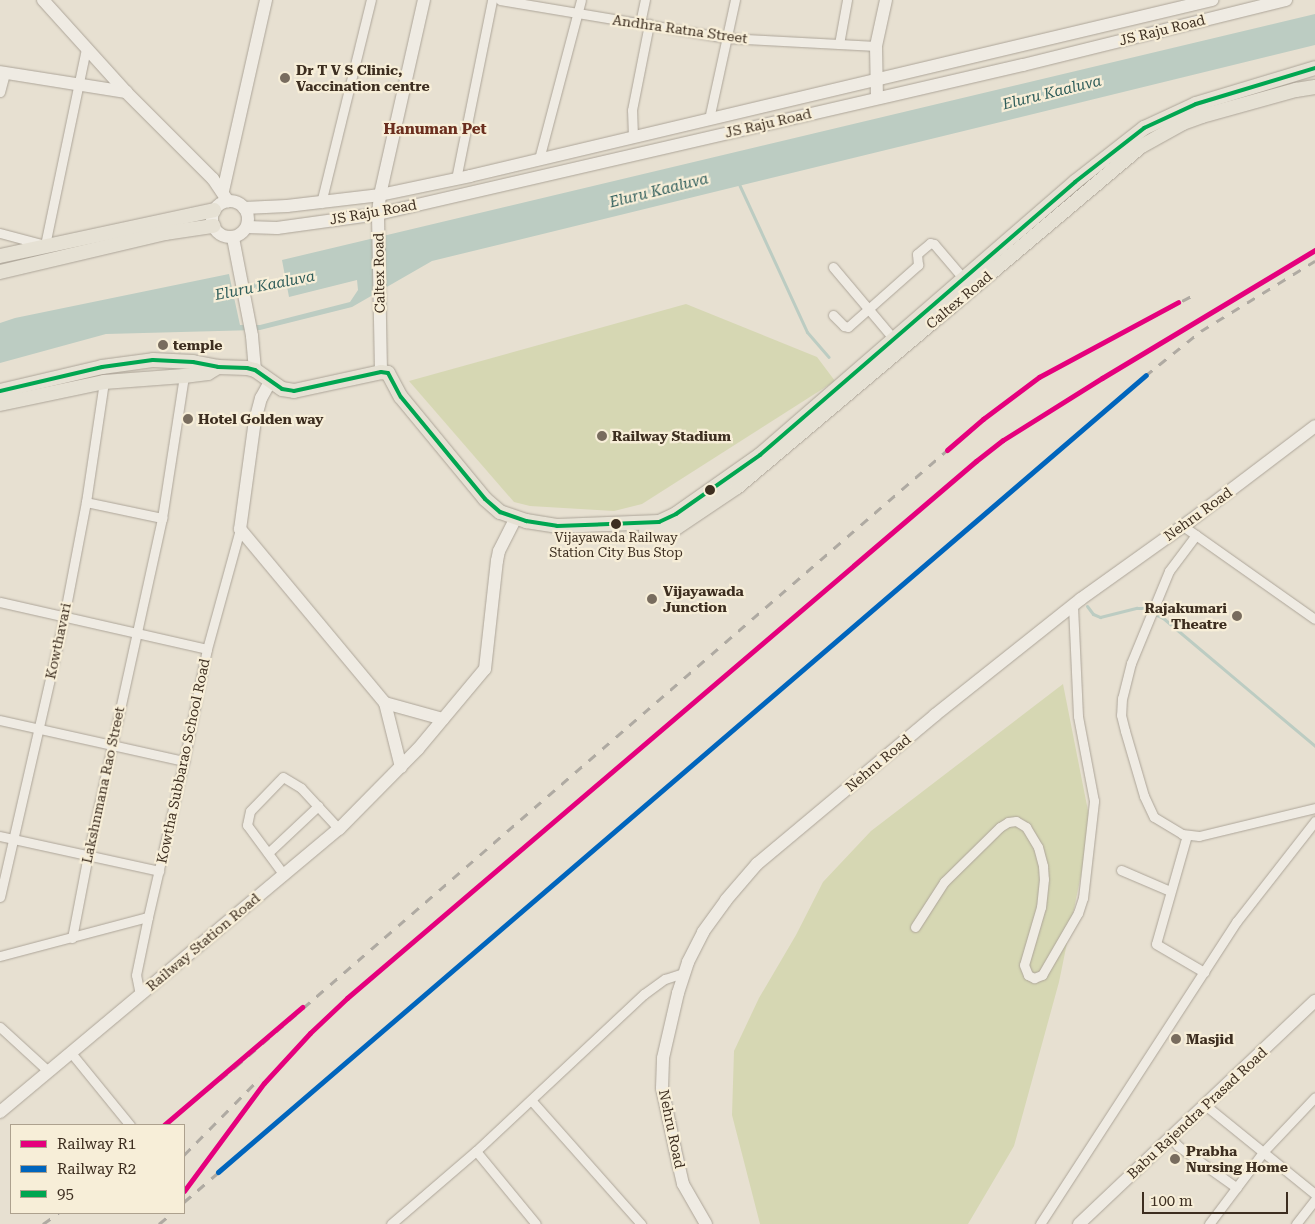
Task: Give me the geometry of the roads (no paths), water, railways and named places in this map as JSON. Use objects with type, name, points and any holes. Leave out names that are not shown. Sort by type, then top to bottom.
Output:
[{"type":"main road","name":"Caltex Road","points":[[381,372],[388,373],[393,385],[486,499],[500,512],[516,518],[557,526],[618,524],[629,521],[652,524],[676,514],[760,455],[1075,182],[1144,128],[1172,113],[1196,104],[1315,68]]},
{"type":"main road","name":"Caltex Road","points":[[618,524],[643,531],[676,528],[738,487],[1140,147],[1183,123],[1202,116],[1296,90],[1315,87]]},
{"type":"main road","points":[[0,256],[214,210]]},
{"type":"main road","points":[[0,272],[165,233],[213,226]]},
{"type":"main road","points":[[0,391],[102,367],[145,361],[183,361],[206,363],[218,367],[255,370],[282,389],[302,391],[381,372]]},
{"type":"main road","points":[[0,404],[104,382],[208,373],[218,367]]},
{"type":"street","points":[[43,0],[86,49],[225,196],[244,208],[248,217],[247,227],[242,234],[234,238],[225,237],[218,233],[213,226],[212,218],[214,210],[225,196],[266,0]]},
{"type":"street","points":[[321,203],[371,0]]},
{"type":"street","name":"Caltex Road","points":[[381,372],[378,236],[380,195],[424,0]]},
{"type":"street","points":[[456,179],[492,0]]},
{"type":"street","name":"Andhra Ratna Street","points":[[500,0],[727,38],[876,46]]},
{"type":"street","points":[[539,159],[581,0]]},
{"type":"street","points":[[640,24],[645,0]]},
{"type":"street","points":[[709,119],[735,0]]},
{"type":"street","points":[[838,44],[847,0]]},
{"type":"street","points":[[877,98],[875,79],[876,46],[886,0]]},
{"type":"street","name":"JS Raju Road","points":[[244,208],[321,203],[380,195],[456,179],[1212,0]]},
{"type":"street","name":"JS Raju Road","points":[[247,227],[277,228],[378,214],[877,98],[1286,0]]},
{"type":"street","points":[[632,137],[632,110],[650,24]]},
{"type":"street","points":[[0,233],[45,245],[86,49]]},
{"type":"street","points":[[0,92],[2,72],[126,92]]},
{"type":"street","points":[[234,238],[252,336],[255,370]]},
{"type":"street","points":[[833,315],[846,327],[918,265],[917,254],[930,243],[934,244],[964,278]]},
{"type":"street","points":[[834,267],[893,338]]},
{"type":"street","name":"Lakshnmana Rao Street","points":[[72,938],[135,632],[162,518],[184,376]]},
{"type":"street","name":"Kowthavari","points":[[0,896],[15,839],[64,617],[86,502],[104,382]]},
{"type":"street","points":[[270,382],[261,398],[255,420],[240,529],[385,703],[401,767]]},
{"type":"street","name":"Nehru Road","points":[[706,1224],[683,1184],[662,1088],[663,1058],[684,973],[703,932],[743,878],[757,864],[935,715],[1074,605],[1183,526],[1315,426]]},
{"type":"street","points":[[86,502],[162,518]]},
{"type":"street","name":"Railway Station Road","points":[[0,1112],[48,1071],[72,1054],[338,829],[401,767],[444,719],[486,669],[497,561],[499,551],[516,518]]},
{"type":"street","points":[[1183,526],[1315,619]]},
{"type":"street","name":"Kowtha Subbarao School Road","points":[[140,995],[136,975],[148,917],[184,761],[207,648],[240,529]]},
{"type":"street","points":[[1196,535],[1169,571],[1132,663],[1122,698],[1121,714],[1142,787],[1154,817],[1182,834],[1199,836],[1315,808]]},
{"type":"street","points":[[0,602],[207,648]]},
{"type":"street","points":[[915,927],[944,882],[1000,827],[1008,822],[1016,821],[1026,827],[1038,846],[1044,884],[1041,908],[1024,965],[1028,975],[1034,978],[1042,974],[1078,913],[1083,898],[1094,801],[1078,716],[1074,605]]},
{"type":"street","points":[[385,703],[444,719]]},
{"type":"street","points":[[0,720],[184,761]]},
{"type":"street","points":[[284,875],[247,824],[250,811],[283,778],[300,788],[338,829]]},
{"type":"street","points":[[268,853],[318,806]]},
{"type":"street","points":[[1040,1224],[1237,921],[1315,821]]},
{"type":"street","points":[[1187,835],[1156,944],[1204,972]]},
{"type":"street","points":[[0,836],[159,871]]},
{"type":"street","points":[[1121,870],[1170,891]]},
{"type":"street","points":[[0,956],[148,917]]},
{"type":"street","points":[[391,1224],[476,1151],[644,994],[666,979],[684,973]]},
{"type":"street","name":"Babu Rajendra Prasad Road","points":[[1079,1224],[1315,1001]]},
{"type":"street","points":[[0,1027],[48,1071]]},
{"type":"street","points":[[72,1054],[129,1124]]},
{"type":"street","points":[[1209,1224],[1264,1151],[1312,1109],[1315,1097]]},
{"type":"street","points":[[531,1100],[641,1224]]},
{"type":"street","points":[[1205,1105],[1315,1194]]},
{"type":"street","points":[[1171,1138],[1178,1146],[1237,1188]]},
{"type":"street","points":[[476,1151],[536,1224]]},
{"type":"street","points":[[1296,1224],[1315,1200]]},
{"type":"water","points":[[1315,14],[1315,45],[432,261],[352,307],[260,330],[106,334],[0,363],[0,323],[15,318],[229,274],[240,325],[260,325],[350,302],[358,290],[357,280],[289,297],[282,260]]},
{"type":"waterway","points":[[738,182],[807,332],[829,357]]},
{"type":"waterway","name":"Eluru Kaaluva","points":[[221,295],[300,280]]},
{"type":"waterway","points":[[1087,606],[1093,614],[1100,617],[1143,608],[1163,618],[1315,746]]},
{"type":"railway","points":[[185,1190],[264,1083],[310,1033],[347,998],[976,461],[1003,440],[1102,378],[1315,250]]},
{"type":"railway","points":[[185,1201],[1145,376],[1201,331],[1315,261]]},
{"type":"railway","points":[[165,1124],[235,1067],[983,419],[1039,377],[1193,295]]},
{"type":"railway","points":[[185,1154],[260,1078]]},
{"type":"railway","points":[[43,1224],[58,1214]]},
{"type":"railway","points":[[159,1224],[171,1214]]},
{"type":"rail line","name":"R1","points":[[185,1190],[264,1083],[310,1033],[347,998],[976,461],[1003,440],[1102,378],[1315,250]]},
{"type":"rail line","name":"R1","points":[[947,450],[983,419],[1039,377],[1178,302]]},
{"type":"rail line","name":"R2","points":[[218,1172],[1146,375]]},
{"type":"rail line","name":"R1","points":[[165,1124],[302,1007]]},
{"type":"place","name":"Dr T V S Clinic, Vaccination centre","points":[[285,78]]},
{"type":"place","name":"temple","points":[[163,345]]},
{"type":"place","name":"Hotel Golden way","points":[[188,419]]},
{"type":"place","name":"Railway Stadium","points":[[602,436]]},
{"type":"place","name":"Vijayawada Railway Station City Bus Stop","points":[[616,524]]},
{"type":"place","name":"Vijayawada Junction","points":[[652,599]]},
{"type":"place","name":"Rajakumari Theatre","points":[[1237,616]]},
{"type":"place","name":"Masjid","points":[[1176,1039]]},
{"type":"place","name":"Prabha Nursing Home","points":[[1175,1159]]},
{"type":"district","name":"Hanuman Pet","points":[[435,130]]}]
